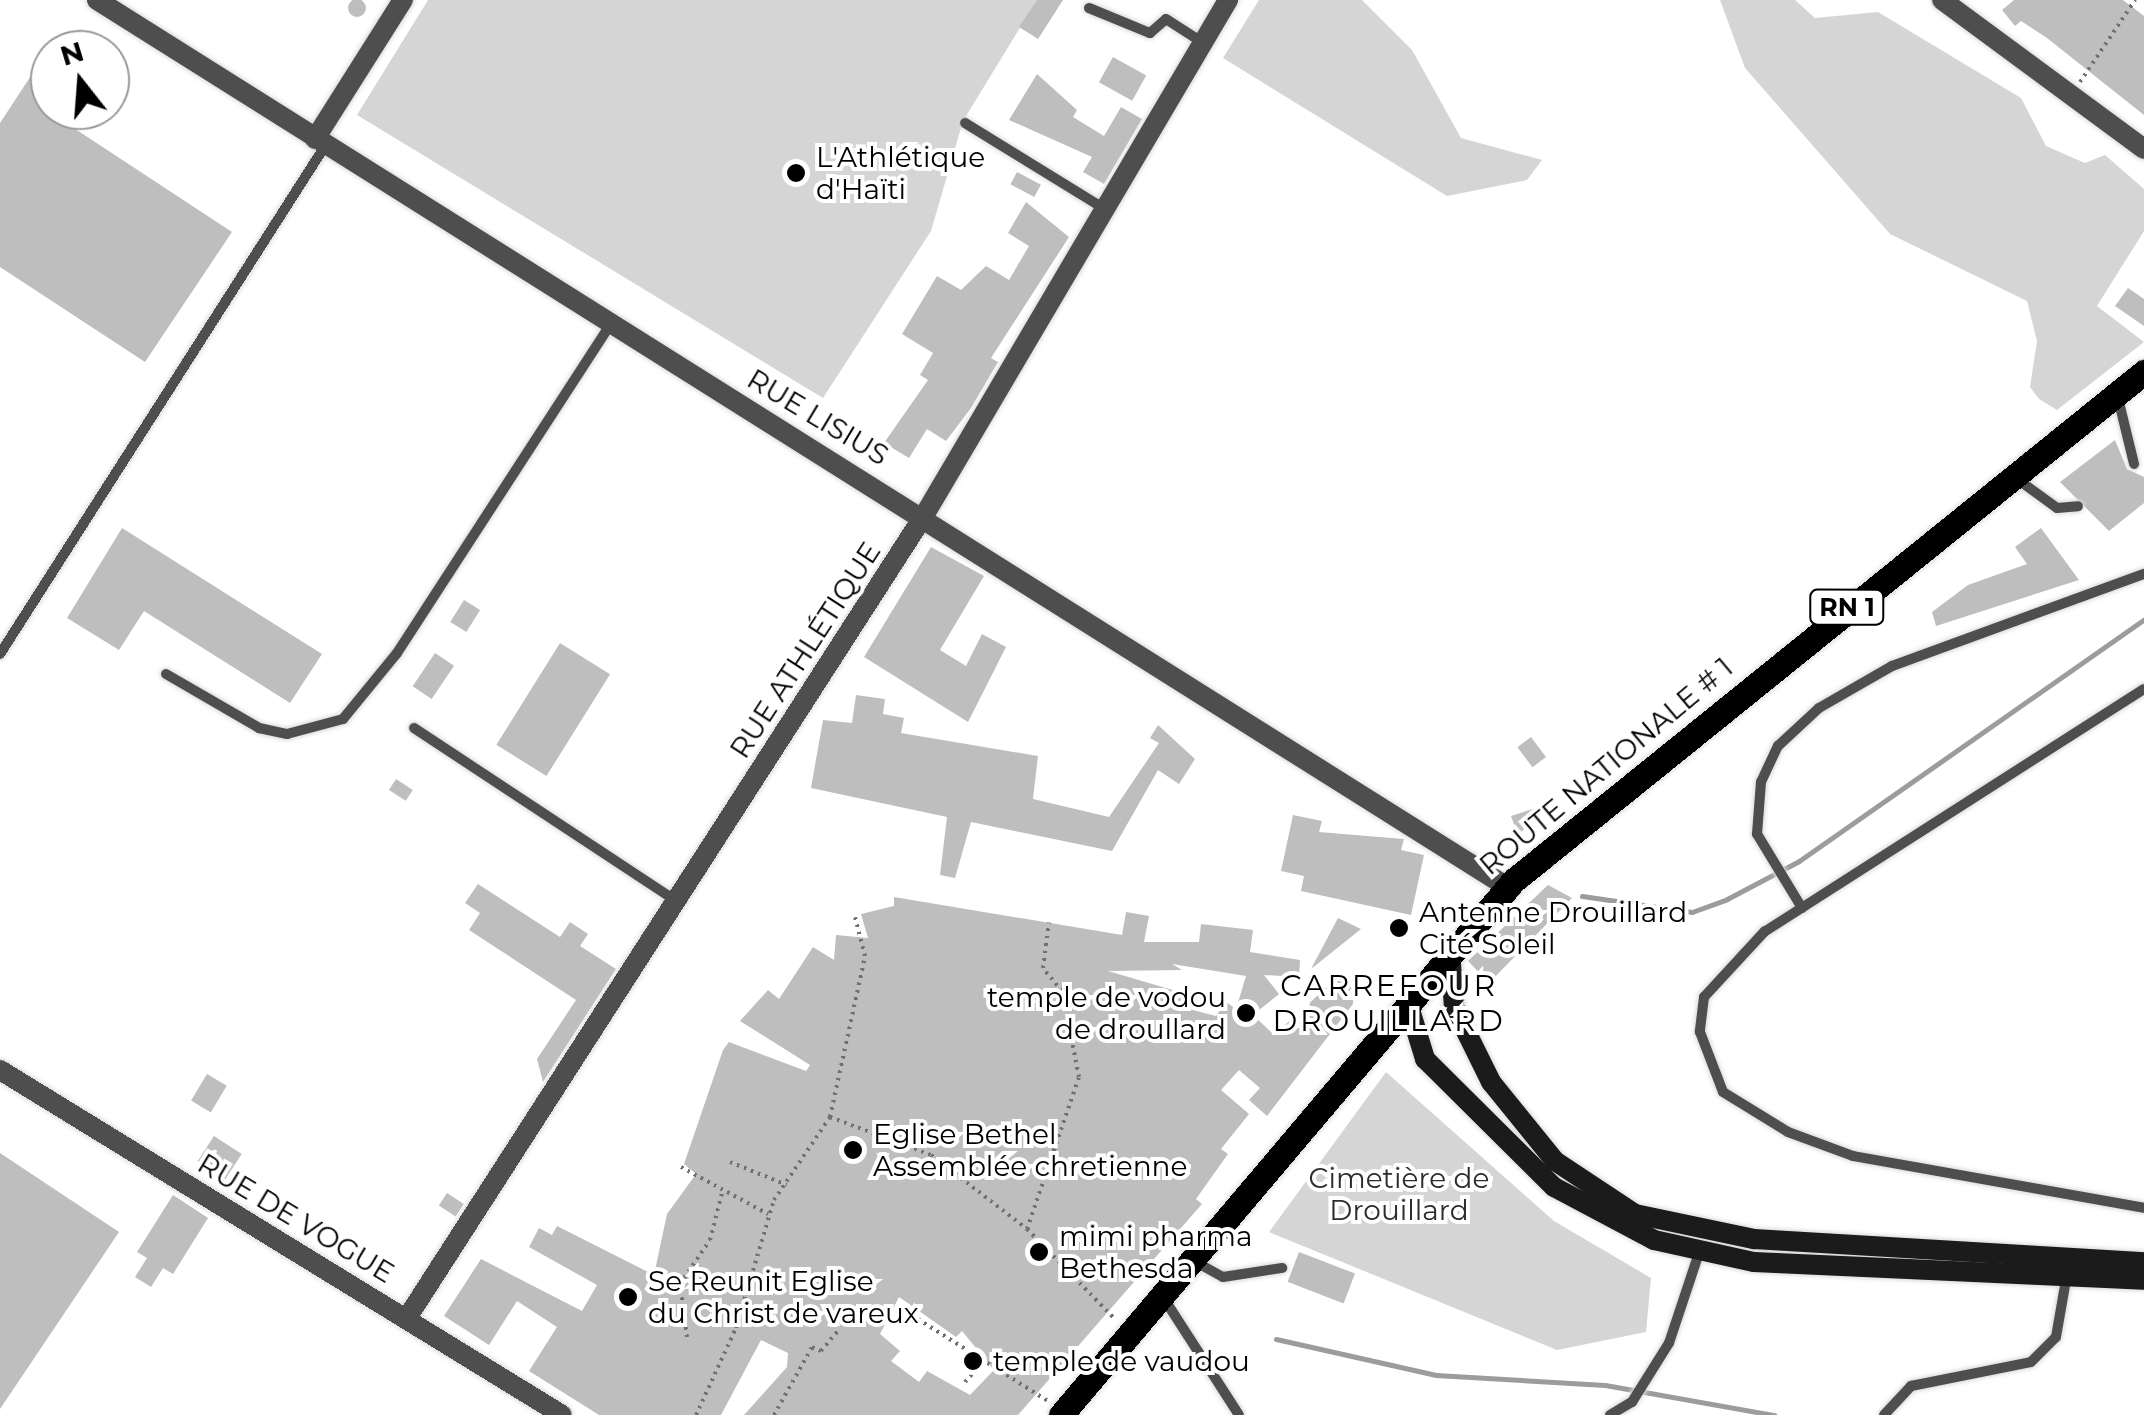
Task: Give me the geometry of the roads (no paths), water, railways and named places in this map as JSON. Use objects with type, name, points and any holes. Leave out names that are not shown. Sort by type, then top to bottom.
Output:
[{"type":"main road","name":"ROUTE NATIONALE # 1","points":[[1064,1411],[1450,945],[1510,884],[1552,845],[2144,372]]},
{"type":"main road","points":[[1450,945],[1454,1007],[1491,1082],[1556,1161],[1634,1214],[1754,1240],[2144,1262]]},
{"type":"main road","points":[[1407,1000],[1425,1059],[1554,1187],[1617,1226],[1699,1253],[2144,1280]]},
{"type":"street","name":"RUE LISIUS","points":[[97,0],[320,142],[925,514],[1510,884]]},
{"type":"street","points":[[320,142],[404,0]]},
{"type":"street","name":"RUE ATHLÉTIQUE","points":[[408,1318],[925,514],[1228,0]]},
{"type":"street","points":[[1942,0],[2144,149]]},
{"type":"street","name":"RUE DE VOGUE","points":[[0,1070],[562,1415]]},
{"type":"lane","points":[[1089,8],[1150,33],[1166,20],[1202,42]]},
{"type":"lane","points":[[964,124],[1103,208]]},
{"type":"lane","points":[[0,654],[320,142]]},
{"type":"lane","points":[[166,674],[258,728],[287,734],[343,719],[397,653],[612,322]]},
{"type":"lane","points":[[2116,394],[2134,464]]},
{"type":"lane","points":[[2012,476],[2057,508],[2078,506]]},
{"type":"lane","points":[[1802,908],[1768,858],[1755,810],[1778,746],[1819,708],[1948,642],[2144,574]]},
{"type":"lane","points":[[2144,689],[1802,908],[1740,954],[1704,997],[1704,1059],[1746,1114],[1853,1156],[2144,1208]]},
{"type":"lane","points":[[414,728],[676,900]]},
{"type":"lane","points":[[1610,1415],[1632,1402],[1658,1362],[1699,1253]]},
{"type":"lane","points":[[1188,1258],[1223,1277],[1282,1268]]},
{"type":"lane","points":[[1884,1415],[1911,1386],[2031,1362],[2056,1337],[2067,1273]]},
{"type":"lane","points":[[1160,1292],[1239,1415]]},
{"type":"waterway","points":[[1582,896],[1692,912],[1727,899],[1799,861],[2144,619]]},
{"type":"waterway","points":[[1276,1339],[1436,1375],[1605,1385],[1774,1415]]},
{"type":"place","name":"L'Athlétique d'Haïti","points":[[796,173]]},
{"type":"place","name":"Antenne Drouillard Cité Soleil","points":[[1399,928]]},
{"type":"place","name":"temple de vodou de droullard","points":[[1246,1013]]},
{"type":"place","name":"Eglise Bethel Assemblée chretienne","points":[[853,1150]]},
{"type":"place","name":"mimi pharma Bethesda","points":[[1039,1252]]},
{"type":"place","name":"Se Reunit Eglise du Christ de vareux","points":[[628,1297]]},
{"type":"place","name":"temple de vaudou","points":[[973,1361]]},
{"type":"district","name":"CARREFOUR DROUILLARD","points":[[1389,1003]]},
{"type":"park label","name":"Cimetière de Drouillard","points":[[1399,1194]]}]
